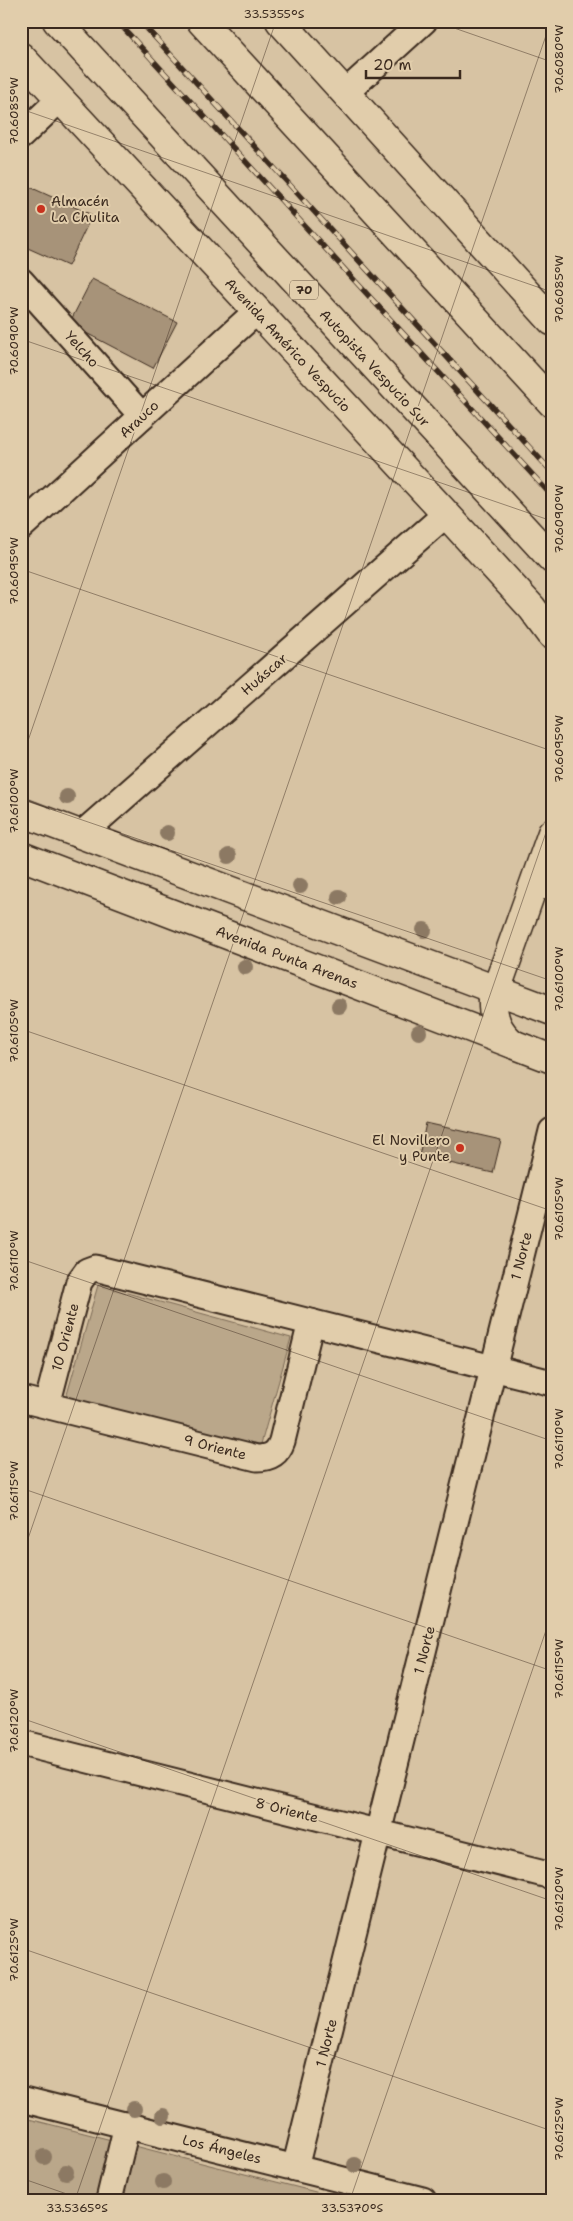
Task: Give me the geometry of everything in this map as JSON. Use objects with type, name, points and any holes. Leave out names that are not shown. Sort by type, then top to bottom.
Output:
[{"type":"main road","name":"Autopista Vespucio Sur","points":[[57,21],[552,559]]},
{"type":"main road","points":[[201,21],[552,403]]},
{"type":"main road","points":[[280,21],[552,322]]},
{"type":"main road","name":"Avenida Américo Vespucio","points":[[21,57],[446,514],[532,608],[552,635]]},
{"type":"main road","points":[[21,812],[552,1011]]},
{"type":"main road","points":[[512,1044],[505,1037],[495,1020],[493,1010],[495,989],[541,894],[552,833]]},
{"type":"main road","name":"Avenida Punta Arenas","points":[[21,856],[552,1059]]},
{"type":"street","points":[[345,94],[424,21]]},
{"type":"street","points":[[21,136],[60,99]]},
{"type":"street","name":"Yelcho","points":[[21,281],[142,416]]},
{"type":"street","name":"Arauco","points":[[21,527],[257,311]]},
{"type":"street","name":"Huáscar","points":[[82,834],[446,514]]},
{"type":"street","name":"1 Norte","points":[[295,2168],[552,1131]]},
{"type":"street","name":"10 Oriente","points":[[47,1405],[79,1282],[87,1271],[95,1268],[311,1322]]},
{"type":"street","points":[[311,1322],[552,1383]]},
{"type":"street","name":"9 Oriente","points":[[21,1399],[258,1458],[266,1458],[273,1455],[279,1449],[282,1441],[311,1322]]},
{"type":"street","name":"8 Oriente","points":[[21,1743],[552,1876]]},
{"type":"street","name":"Los Ángeles","points":[[21,2099],[295,2168],[384,2195],[423,2200]]},
{"type":"street","points":[[109,2200],[127,2125]]},
{"type":"shaded area","points":[[98,1285],[291,1338],[259,1451],[66,1398]]},
{"type":"shaded area","points":[[21,2117],[347,2200],[21,2200]]},
{"type":"building","points":[[21,183],[92,215],[68,266],[21,245]]},
{"type":"building","points":[[92,279],[177,322],[153,368],[69,324]]},
{"type":"building","name":"El Novillero y Punte","points":[[426,1123],[501,1140],[493,1173],[419,1156]]},
{"type":"railway","points":[[117,21],[552,496]]},
{"type":"railway","points":[[140,21],[552,472]]},
{"type":"place","name":"Almacén La Chulita","points":[[41,209]]},
{"type":"place","name":"El Novillero y Punte","points":[[460,1148]]}]
